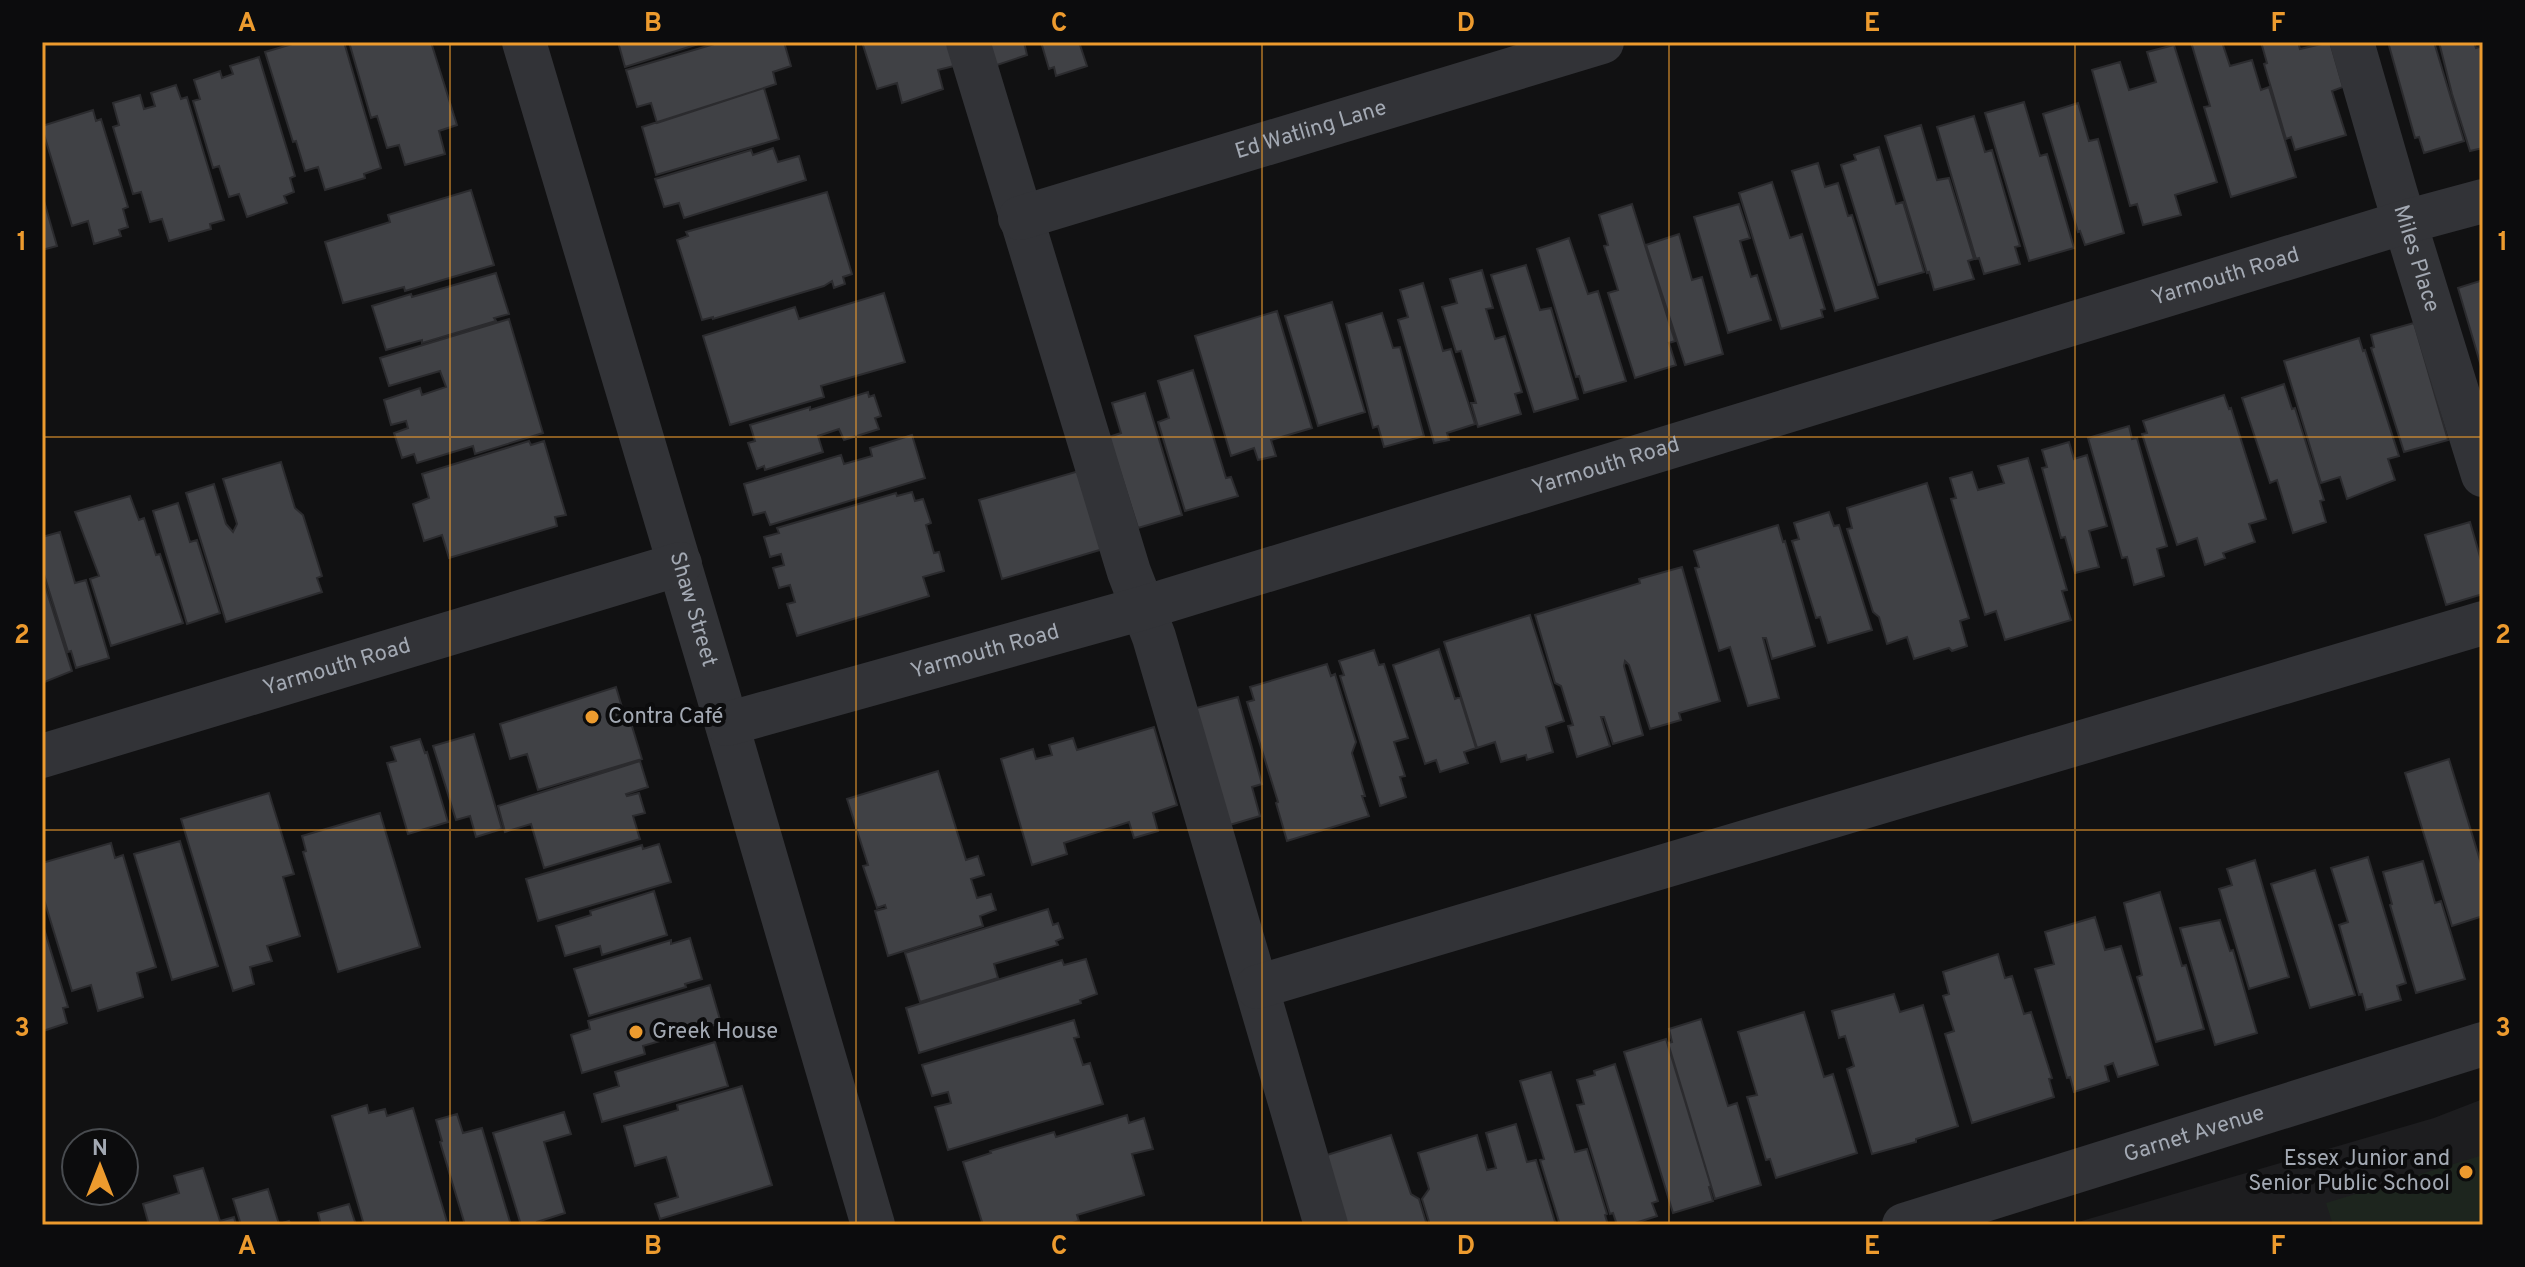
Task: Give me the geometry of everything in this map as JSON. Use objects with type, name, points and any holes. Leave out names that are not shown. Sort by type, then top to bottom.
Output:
[{"type":"street","name":"Shaw Street","points":[[524,42],[727,724],[870,1224]]},
{"type":"street","points":[[968,42],[1129,572],[1154,637],[1326,1225]]},
{"type":"street","name":"Ed Watling Lane","points":[[1020,218],[1602,42]]},
{"type":"street","name":"Miles Place","points":[[2352,42],[2483,475]]},
{"type":"street","name":"Yarmouth Road","points":[[727,724],[1143,608],[2405,222],[2483,201]]},
{"type":"street","name":"Yarmouth Road","points":[[42,756],[680,564]]},
{"type":"street","points":[[1257,987],[2483,623]]},
{"type":"street","name":"Garnet Avenue","points":[[1904,1225],[2483,1044]]},
{"type":"shaded area","points":[[2483,1099],[2483,1225],[2068,1225],[2434,1118]]},
{"type":"shaded area","points":[[2483,1155],[2483,1225],[2333,1225],[2326,1203]]},
{"type":"building","points":[[299,42],[344,42],[381,168],[364,174],[365,178],[325,190],[318,167],[305,171],[265,52]]},
{"type":"building","points":[[349,42],[431,42],[457,125],[439,131],[445,154],[405,165],[399,145],[387,148],[377,116],[371,118]]},
{"type":"building","points":[[618,42],[705,42],[625,67]]},
{"type":"building","points":[[721,42],[784,42],[791,66],[773,72],[776,84],[657,123],[651,103],[637,107],[626,70]]},
{"type":"building","points":[[862,42],[951,42],[958,65],[938,70],[943,89],[902,103],[897,83],[877,89]]},
{"type":"building","points":[[987,42],[1024,42],[1027,55],[994,66]]},
{"type":"building","points":[[1041,42],[1079,42],[1087,66],[1056,76],[1054,67],[1049,69]]},
{"type":"building","points":[[2191,42],[2222,42],[2230,66],[2252,60],[2261,90],[2269,87],[2296,177],[2231,197],[2204,107],[2210,106]]},
{"type":"building","points":[[2261,42],[2298,42],[2300,49],[2330,42],[2343,87],[2332,91],[2346,135],[2295,150],[2291,137],[2286,139],[2264,64],[2267,63]]},
{"type":"building","points":[[2388,42],[2434,42],[2464,141],[2424,153],[2419,137],[2415,138]]},
{"type":"building","points":[[2439,42],[2474,42],[2476,48],[2483,46],[2483,148],[2470,151]]},
{"type":"building","points":[[2174,45],[2217,182],[2175,195],[2181,215],[2143,225],[2137,204],[2130,206],[2092,70],[2120,62],[2129,90],[2156,82],[2147,52]]},
{"type":"building","points":[[259,57],[295,176],[290,178],[294,192],[284,196],[287,203],[247,217],[239,194],[229,197],[219,166],[213,168],[193,101],[200,99],[194,80],[220,71],[222,78],[233,74],[230,66]]},
{"type":"building","points":[[176,85],[181,99],[187,97],[224,220],[210,224],[211,229],[169,241],[162,219],[150,222],[141,192],[133,194],[113,127],[119,125],[113,103],[140,95],[144,109],[155,106],[151,93]]},
{"type":"building","points":[[764,88],[779,139],[656,175],[642,127]]},
{"type":"building","points":[[2024,102],[2040,156],[2047,154],[2074,248],[2029,261],[1985,113]]},
{"type":"building","points":[[2078,103],[2089,141],[2098,139],[2124,233],[2085,245],[2078,232],[2043,114]]},
{"type":"building","points":[[93,110],[96,121],[101,119],[128,207],[123,209],[128,227],[119,230],[121,236],[94,244],[88,221],[72,226],[42,128]]},
{"type":"building","points":[[1974,116],[1985,152],[1992,150],[2020,246],[2015,247],[2020,264],[1984,274],[1979,258],[1976,259],[1937,127]]},
{"type":"building","points":[[1921,125],[1937,180],[1949,178],[1974,259],[1968,261],[1974,279],[1934,290],[1885,136]]},
{"type":"building","points":[[1879,147],[1896,204],[1903,202],[1924,272],[1878,285],[1841,165],[1856,160],[1854,155]]},
{"type":"building","points":[[773,148],[778,162],[799,156],[806,180],[684,218],[679,203],[664,207],[655,179],[751,150],[753,155]]},
{"type":"building","points":[[1818,163],[1825,187],[1838,183],[1848,216],[1852,215],[1878,298],[1835,311],[1792,171]]},
{"type":"building","points":[[1772,182],[1790,238],[1802,234],[1825,309],[1821,310],[1823,317],[1781,329],[1739,193]]},
{"type":"building","points":[[471,190],[494,265],[405,291],[404,287],[343,303],[325,242],[390,222],[388,215]]},
{"type":"building","points":[[827,192],[852,274],[843,277],[845,284],[834,288],[832,281],[824,286],[702,320],[677,240],[688,236],[686,232]]},
{"type":"building","points":[[42,194],[57,246],[42,250]]},
{"type":"building","points":[[1632,204],[1675,341],[1669,343],[1676,365],[1635,378],[1608,293],[1618,290],[1604,246],[1608,245],[1599,215]]},
{"type":"building","points":[[1739,204],[1750,238],[1740,241],[1751,277],[1757,275],[1771,320],[1728,333],[1694,217]]},
{"type":"building","points":[[1679,234],[1692,280],[1702,277],[1723,354],[1685,365],[1646,245]]},
{"type":"building","points":[[1569,238],[1588,294],[1598,291],[1626,381],[1584,393],[1579,376],[1576,377],[1537,249]]},
{"type":"building","points":[[1526,265],[1540,310],[1551,308],[1578,399],[1534,412],[1491,275]]},
{"type":"building","points":[[1482,270],[1493,308],[1486,309],[1495,339],[1505,336],[1522,392],[1515,394],[1521,414],[1478,427],[1471,403],[1476,403],[1461,351],[1456,352],[1442,307],[1457,303],[1450,279]]},
{"type":"building","points":[[496,273],[509,314],[494,318],[496,321],[422,343],[422,340],[386,350],[372,306]]},
{"type":"building","points":[[2483,280],[2483,373],[2458,288]]},
{"type":"building","points":[[1423,283],[1443,351],[1451,349],[1475,424],[1447,433],[1449,440],[1434,443],[1398,320],[1408,317],[1400,290]]},
{"type":"building","points":[[884,293],[905,362],[821,386],[824,397],[730,425],[703,336],[795,307],[799,319]]},
{"type":"building","points":[[1332,302],[1365,412],[1318,426],[1285,316]]},
{"type":"building","points":[[1277,311],[1312,428],[1271,440],[1276,456],[1258,460],[1254,448],[1231,456],[1195,336]]},
{"type":"building","points":[[1382,313],[1393,348],[1400,347],[1424,436],[1384,447],[1378,426],[1373,428],[1346,324]]},
{"type":"building","points":[[509,319],[543,433],[475,454],[473,446],[417,463],[414,454],[402,458],[394,433],[408,428],[406,421],[391,425],[384,400],[420,388],[422,395],[446,387],[440,371],[389,386],[380,358]]},
{"type":"building","points":[[2414,323],[2448,440],[2404,452],[2371,348],[2374,347],[2371,335]]},
{"type":"building","points":[[2359,338],[2399,456],[2388,459],[2395,480],[2347,499],[2340,477],[2321,483],[2284,361]]},
{"type":"building","points":[[1193,370],[1226,478],[1231,477],[1238,496],[1185,511],[1158,422],[1169,418],[1158,381]]},
{"type":"building","points":[[2284,384],[2292,409],[2295,408],[2324,500],[2320,501],[2326,522],[2293,533],[2277,480],[2270,483],[2242,398]]},
{"type":"building","points":[[868,392],[869,397],[874,395],[881,416],[875,418],[879,429],[844,440],[839,429],[818,436],[823,452],[765,470],[764,466],[757,469],[748,443],[755,441],[750,425]]},
{"type":"building","points":[[1145,393],[1182,515],[1138,528],[1109,437],[1121,433],[1112,403]]},
{"type":"building","points":[[2224,395],[2231,408],[2266,519],[2249,524],[2255,542],[2223,553],[2225,558],[2205,565],[2197,538],[2177,545],[2142,434],[2147,433],[2143,421]]},
{"type":"building","points":[[2129,426],[2132,439],[2137,438],[2167,546],[2157,549],[2164,576],[2134,585],[2127,557],[2122,558],[2088,438]]},
{"type":"building","points":[[912,435],[925,478],[770,525],[765,512],[753,515],[744,484],[841,455],[844,464],[872,456],[870,448]]},
{"type":"building","points":[[529,441],[531,445],[544,441],[566,515],[555,517],[557,526],[449,558],[442,535],[424,541],[413,504],[429,498],[422,474]]},
{"type":"building","points":[[2069,442],[2074,459],[2087,455],[2107,526],[2089,531],[2099,567],[2075,573],[2065,537],[2061,538],[2042,468],[2047,467],[2042,450]]},
{"type":"building","points":[[2028,458],[2067,590],[2062,591],[2071,620],[2005,640],[1996,611],[1985,615],[1951,499],[1956,498],[1950,478],[1972,472],[1978,490],[2004,483],[1998,466]]},
{"type":"building","points":[[281,462],[295,508],[303,515],[322,576],[317,578],[322,592],[226,622],[186,493],[214,484],[226,524],[233,532],[237,524],[223,479]]},
{"type":"building","points":[[1079,471],[1103,549],[1002,579],[979,500]]},
{"type":"building","points":[[1927,483],[1969,618],[1960,621],[1967,646],[1914,659],[1907,637],[1887,644],[1879,617],[1873,612],[1847,529],[1852,528],[1847,508]]},
{"type":"building","points":[[912,492],[915,501],[923,499],[931,523],[926,525],[934,553],[939,552],[944,571],[923,577],[929,596],[797,636],[787,604],[795,602],[790,585],[779,588],[773,568],[784,565],[781,554],[770,557],[764,537],[779,533],[777,528],[896,493],[897,496]]},
{"type":"building","points":[[130,496],[139,520],[144,518],[156,555],[160,554],[183,623],[111,646],[90,579],[99,576],[75,512]]},
{"type":"building","points":[[178,503],[190,542],[197,540],[220,613],[187,624],[153,511]]},
{"type":"building","points":[[1829,512],[1834,526],[1839,525],[1872,630],[1828,643],[1820,617],[1816,618],[1792,541],[1799,539],[1794,523]]},
{"type":"building","points":[[2470,522],[2483,567],[2483,594],[2446,605],[2425,535]]},
{"type":"building","points":[[1778,525],[1815,646],[1772,659],[1766,638],[1763,638],[1779,698],[1748,706],[1730,647],[1719,651],[1695,568],[1699,567],[1694,551]]},
{"type":"building","points":[[60,532],[75,583],[86,580],[109,658],[76,668],[71,651],[68,652],[42,568],[42,537]]},
{"type":"building","points":[[1682,567],[1720,701],[1679,713],[1681,720],[1650,729],[1625,661],[1643,735],[1613,744],[1604,717],[1601,717],[1610,746],[1577,757],[1568,726],[1573,725],[1561,686],[1555,683],[1535,615]]},
{"type":"building","points":[[42,576],[72,671],[42,683]]},
{"type":"building","points":[[1530,615],[1564,721],[1546,727],[1553,752],[1527,760],[1526,755],[1501,762],[1495,742],[1477,748],[1444,642]]},
{"type":"building","points":[[1439,649],[1455,699],[1460,697],[1476,748],[1464,752],[1468,763],[1440,772],[1436,760],[1425,764],[1393,665]]},
{"type":"building","points":[[1374,650],[1379,665],[1384,664],[1408,738],[1394,742],[1405,776],[1400,777],[1406,797],[1380,806],[1340,676],[1344,675],[1339,661]]},
{"type":"building","points":[[1327,664],[1331,676],[1335,674],[1356,742],[1352,753],[1369,816],[1287,841],[1247,702],[1254,700],[1250,687]]},
{"type":"building","points":[[616,687],[642,759],[538,790],[527,754],[510,759],[500,724]]},
{"type":"building","points":[[1238,697],[1262,784],[1252,787],[1260,816],[1223,827],[1189,710]]},
{"type":"building","points":[[1154,727],[1177,805],[1153,813],[1158,831],[1134,838],[1129,822],[1064,843],[1067,854],[1032,865],[1001,759],[1033,749],[1036,759],[1052,755],[1049,745],[1073,738],[1077,750]]},
{"type":"building","points":[[474,734],[502,829],[476,837],[470,816],[456,820],[433,746]]},
{"type":"building","points":[[420,739],[427,752],[448,822],[408,834],[387,763],[396,761],[391,747]]},
{"type":"building","points":[[2449,759],[2483,870],[2483,916],[2452,926],[2405,773]]},
{"type":"building","points":[[640,761],[648,787],[626,794],[639,793],[645,813],[633,816],[640,839],[544,868],[531,824],[505,832],[498,806]]},
{"type":"building","points":[[938,771],[966,860],[978,856],[984,875],[971,879],[977,898],[991,894],[996,910],[980,916],[983,926],[888,956],[875,911],[886,908],[885,905],[877,908],[863,866],[868,865],[847,799]]},
{"type":"building","points":[[269,793],[294,874],[283,877],[300,936],[267,946],[272,961],[250,967],[254,984],[233,991],[181,819]]},
{"type":"building","points":[[380,813],[420,947],[338,972],[303,852],[306,851],[302,836]]},
{"type":"building","points":[[180,841],[218,966],[172,980],[134,854]]},
{"type":"building","points":[[111,843],[115,858],[123,855],[156,967],[137,973],[143,997],[98,1011],[91,985],[72,991],[42,893],[42,863]]},
{"type":"building","points":[[659,844],[671,882],[538,921],[526,879],[642,845],[643,849]]},
{"type":"building","points":[[2368,857],[2406,983],[2397,986],[2401,1000],[2366,1010],[2339,925],[2348,922],[2331,868]]},
{"type":"building","points":[[2255,860],[2289,977],[2249,989],[2219,889],[2232,885],[2227,869]]},
{"type":"building","points":[[2423,861],[2435,903],[2441,901],[2465,979],[2416,993],[2383,872]]},
{"type":"building","points":[[2315,870],[2355,995],[2310,1008],[2271,884]]},
{"type":"building","points":[[654,891],[667,935],[602,955],[600,946],[565,956],[556,926],[591,915],[590,911]]},
{"type":"building","points":[[2160,892],[2182,966],[2186,965],[2204,1029],[2156,1042],[2137,977],[2142,975],[2124,903]]},
{"type":"building","points":[[1048,909],[1053,925],[1058,923],[1063,938],[1056,941],[1058,945],[994,964],[998,978],[920,1002],[905,953]]},
{"type":"building","points":[[2095,917],[2105,950],[2121,946],[2158,1065],[2118,1077],[2113,1063],[2105,1066],[2109,1081],[2074,1092],[2070,1077],[2067,1078],[2035,969],[2054,964],[2045,932]]},
{"type":"building","points":[[2220,920],[2230,951],[2233,950],[2257,1033],[2215,1045],[2180,928]]},
{"type":"building","points":[[42,922],[68,1007],[63,1008],[67,1023],[43,1031]]},
{"type":"building","points":[[690,938],[702,979],[685,984],[686,987],[589,1016],[574,969],[671,940],[671,944]]},
{"type":"building","points":[[1998,954],[2005,978],[2012,976],[2024,1014],[2031,1012],[2052,1078],[2049,1079],[2054,1097],[1972,1123],[1945,1034],[1954,1031],[1943,996],[1949,994],[1943,972]]},
{"type":"building","points":[[1086,959],[1097,994],[1080,1000],[1081,1003],[919,1053],[906,1008],[1062,960],[1064,965]]},
{"type":"building","name":"Greek House","points":[[710,985],[721,1023],[643,1046],[645,1054],[582,1073],[571,1035],[590,1029],[588,1021]]},
{"type":"building","points":[[1894,994],[1900,1012],[1923,1005],[1958,1126],[1872,1154],[1847,1069],[1854,1066],[1845,1036],[1839,1038],[1832,1011]]},
{"type":"building","points":[[1804,1012],[1824,1077],[1833,1074],[1857,1153],[1776,1178],[1770,1159],[1766,1160],[1747,1097],[1757,1095],[1738,1032]]},
{"type":"building","points":[[1701,1019],[1728,1106],[1737,1103],[1761,1185],[1715,1199],[1668,1043],[1672,1042],[1669,1029]]},
{"type":"building","points":[[1074,1020],[1079,1037],[1074,1038],[1083,1065],[1090,1063],[1103,1104],[948,1150],[935,1107],[951,1103],[948,1092],[932,1096],[922,1065]]},
{"type":"building","points":[[1666,1039],[1713,1201],[1673,1213],[1624,1052]]},
{"type":"building","points":[[715,1042],[728,1086],[602,1122],[594,1094],[619,1086],[615,1072]]},
{"type":"building","points":[[1615,1064],[1658,1201],[1652,1203],[1657,1216],[1629,1225],[1617,1225],[1613,1213],[1610,1214],[1577,1105],[1584,1104],[1577,1080]]},
{"type":"building","points":[[1551,1072],[1575,1152],[1587,1149],[1608,1225],[1560,1225],[1520,1081]]},
{"type":"building","points":[[742,1086],[772,1185],[660,1219],[655,1204],[678,1197],[666,1157],[635,1166],[624,1126],[678,1110],[677,1105]]},
{"type":"building","points":[[367,1105],[369,1113],[385,1109],[387,1116],[413,1108],[448,1225],[364,1225],[332,1116]]},
{"type":"building","points":[[564,1112],[571,1134],[544,1142],[565,1213],[537,1222],[538,1225],[521,1225],[493,1133]]},
{"type":"building","points":[[457,1114],[463,1133],[482,1128],[511,1225],[465,1225],[436,1120]]},
{"type":"building","points":[[1127,1115],[1129,1123],[1144,1118],[1153,1149],[1132,1154],[1144,1195],[1077,1215],[1079,1221],[1066,1225],[983,1225],[963,1162],[1054,1132],[1056,1137]]},
{"type":"building","points":[[1516,1124],[1527,1162],[1536,1160],[1556,1225],[1430,1225],[1422,1199],[1429,1189],[1418,1153],[1477,1135],[1487,1170],[1496,1168],[1486,1133]]},
{"type":"building","points":[[1391,1135],[1411,1194],[1419,1199],[1427,1225],[1341,1225],[1327,1155]]},
{"type":"building","points":[[203,1168],[220,1221],[234,1217],[236,1225],[149,1225],[143,1204],[179,1193],[174,1176]]},
{"type":"building","points":[[268,1189],[279,1224],[289,1221],[291,1225],[241,1225],[233,1199]]},
{"type":"building","points":[[349,1204],[356,1225],[321,1225],[318,1213]]},
{"type":"place","name":"Contra Café","points":[[592,717]]},
{"type":"place","name":"Greek House","points":[[636,1032]]},
{"type":"place","name":"Essex Junior and Senior Public School","points":[[2466,1172]]}]
